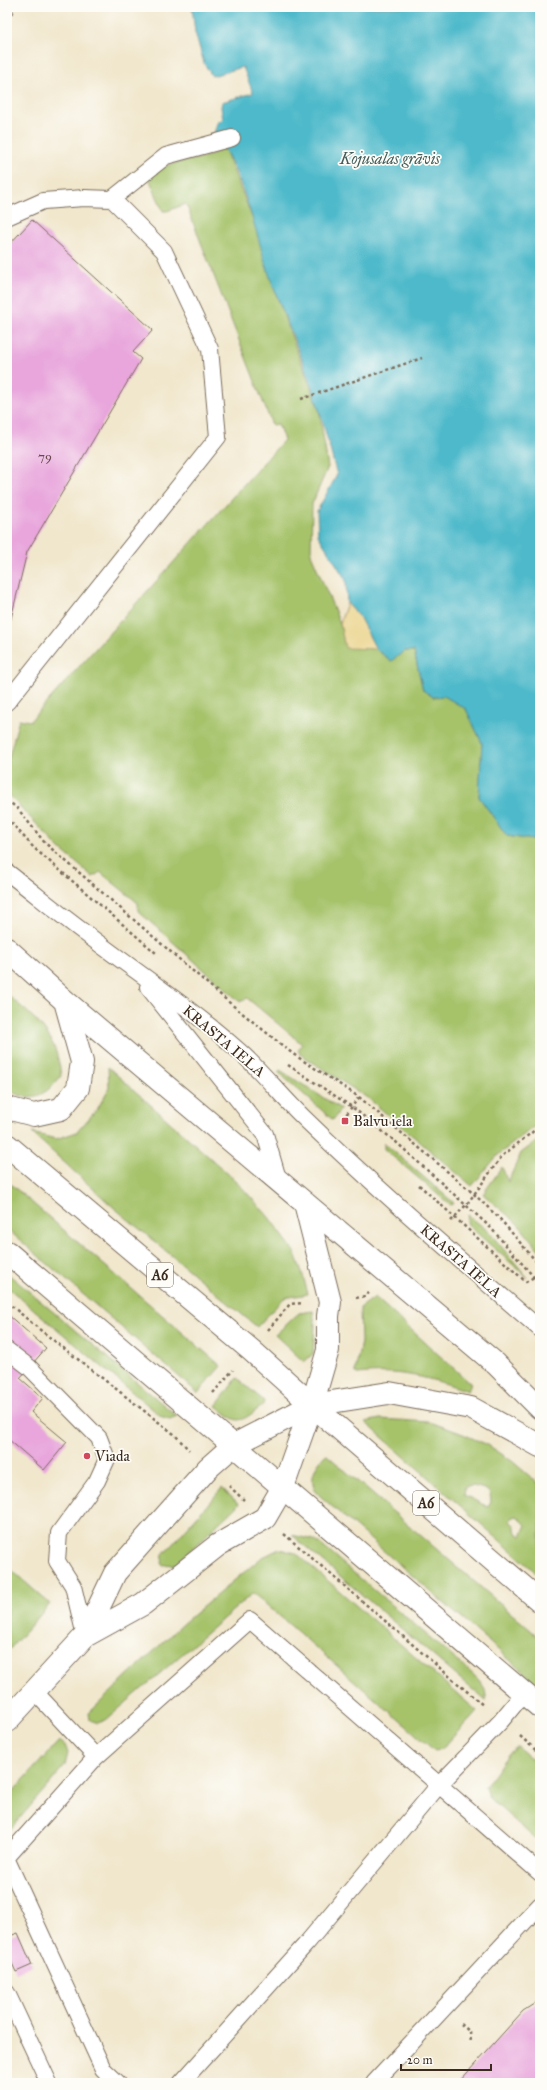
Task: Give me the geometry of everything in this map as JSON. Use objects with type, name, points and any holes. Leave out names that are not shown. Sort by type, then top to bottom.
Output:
[{"type":"main road","points":[[7,949],[65,1001],[496,1364],[540,1408]]},
{"type":"main road","points":[[7,1108],[34,1115],[61,1109],[78,1088],[82,1062],[65,1001]]},
{"type":"main road","name":"A6","points":[[7,1145],[251,1350],[312,1405],[540,1601]]},
{"type":"main road","points":[[85,1636],[143,1604],[218,1545],[265,1518],[283,1487],[312,1405],[328,1350],[328,1316],[330,1302],[305,1203]]},
{"type":"main road","points":[[7,1252],[540,1707]]},
{"type":"main road","points":[[7,1721],[85,1636],[115,1573],[208,1468],[234,1445],[312,1405],[389,1393],[471,1408],[540,1446]]},
{"type":"lane","points":[[7,217],[44,201],[84,198],[112,199],[166,156],[232,138]]},
{"type":"lane","points":[[7,702],[218,437],[210,349],[164,251],[112,199]]},
{"type":"lane","points":[[7,872],[85,934],[132,967]]},
{"type":"lane","name":"KRASTA IELA","points":[[132,967],[265,1134],[279,1182]]},
{"type":"lane","name":"KRASTA IELA","points":[[132,967],[238,1050],[262,1072],[312,1126],[434,1238],[540,1329]]},
{"type":"lane","points":[[7,1350],[29,1367],[99,1438],[107,1459],[97,1481],[58,1533],[57,1561],[73,1586],[85,1636]]},
{"type":"lane","points":[[118,2083],[103,2069],[7,1859],[96,1757],[250,1620],[540,1873]]},
{"type":"lane","points":[[34,1691],[96,1757]]},
{"type":"lane","points":[[181,2083],[306,1944],[439,1785],[501,1721],[524,1693]]},
{"type":"lane","points":[[374,2083],[540,1905]]},
{"type":"lane","points":[[7,1993],[49,2083]]},
{"type":"path","points":[[301,399],[422,358]]},
{"type":"path","points":[[7,800],[18,809],[45,842],[231,1004],[293,1054],[359,1098],[474,1194],[500,1219],[540,1266]]},
{"type":"path","points":[[7,818],[34,848],[162,959]]},
{"type":"path","points":[[283,1060],[352,1106],[467,1204],[490,1227],[540,1284]]},
{"type":"path","points":[[343,1119],[359,1098]]},
{"type":"path","points":[[454,1218],[467,1204],[502,1156],[540,1126]]},
{"type":"path","points":[[419,1185],[526,1282],[540,1273]]},
{"type":"green space","points":[[224,147],[258,232],[265,262],[319,409],[328,467],[312,504],[311,554],[340,623],[345,647],[376,649],[391,661],[405,651],[414,651],[423,690],[433,697],[444,696],[466,709],[482,743],[479,797],[507,836],[540,841],[540,1122],[498,1155],[472,1186],[369,1099],[300,1054],[298,1050],[302,1044],[247,998],[240,1002],[138,911],[138,903],[100,872],[93,877],[60,849],[7,793],[7,764],[19,719],[30,721],[284,440],[278,424],[272,425],[186,204],[163,211],[149,178],[154,172],[161,168],[210,155]]},
{"type":"green space","points":[[7,994],[36,1020],[50,1038],[55,1048],[61,1076],[49,1089],[37,1096],[23,1096],[15,1094],[7,1089]]},
{"type":"green space","points":[[108,1067],[236,1181],[268,1216],[294,1251],[308,1294],[284,1298],[257,1327],[112,1206],[32,1133],[56,1139],[77,1132],[98,1108],[109,1088]]},
{"type":"green space","points":[[280,1070],[341,1109],[333,1120],[278,1072]]},
{"type":"green space","points":[[540,1139],[540,1251],[518,1224],[483,1194],[502,1167],[508,1182],[521,1153]]},
{"type":"green space","points":[[384,1143],[454,1203],[451,1205],[448,1203],[384,1149]]},
{"type":"green space","points":[[7,1181],[221,1366],[198,1393],[7,1229]]},
{"type":"green space","points":[[468,1215],[488,1231],[528,1278],[469,1226],[467,1222]]},
{"type":"green space","points":[[7,1273],[177,1416],[170,1419],[162,1417],[7,1287]]},
{"type":"green space","points":[[375,1297],[471,1384],[468,1391],[441,1382],[414,1376],[386,1373],[358,1374],[355,1372],[361,1342],[360,1308]]},
{"type":"green space","points":[[313,1311],[315,1326],[313,1354],[304,1362],[275,1335],[299,1313]]},
{"type":"green space","points":[[237,1378],[264,1401],[263,1405],[259,1409],[248,1417],[238,1420],[230,1417],[216,1406]]},
{"type":"green space","points":[[380,1419],[430,1422],[488,1445],[512,1461],[540,1485],[540,1576],[365,1422]],"holes":[[[473,1486],[485,1489],[490,1493],[491,1502],[488,1507],[464,1495],[465,1487]],[[517,1516],[526,1525],[521,1536],[516,1533],[514,1525],[510,1521],[512,1517]]]},
{"type":"green space","points":[[325,1455],[327,1455],[540,1638],[540,1686],[320,1496],[314,1486],[313,1475],[317,1465]]},
{"type":"green space","points":[[222,1488],[239,1504],[176,1564],[162,1565],[163,1555]]},
{"type":"green space","points":[[292,1535],[314,1540],[320,1544],[468,1670],[482,1683],[486,1695],[486,1701]]},
{"type":"green space","points":[[279,1549],[296,1553],[477,1711],[442,1749],[435,1751],[253,1593],[106,1720],[98,1723],[90,1720],[89,1713],[181,1625],[261,1558]]},
{"type":"green space","points":[[7,1566],[50,1604],[7,1652]]},
{"type":"green space","points":[[59,1741],[65,1745],[68,1753],[65,1766],[7,1833],[7,1798]]},
{"type":"green space","points":[[518,1747],[540,1766],[540,1843],[488,1797],[485,1787],[509,1753]]},
{"type":"sand","points":[[347,603],[359,616],[376,649],[345,648],[340,623]]},
{"type":"water","name":"Kojusalas grāvis","points":[[192,7],[540,7],[540,841],[507,836],[479,797],[482,743],[466,709],[444,696],[433,697],[423,690],[414,651],[405,651],[391,661],[376,649],[359,616],[347,603],[346,580],[318,535],[317,511],[337,475],[324,425],[312,388],[270,277],[245,195],[231,161],[214,134],[217,123],[223,119],[221,107],[222,102],[253,93],[243,67],[212,76],[204,63],[195,32]]},
{"type":"building","points":[[7,7],[11,7],[14,13],[7,16]]},
{"type":"building","points":[[32,220],[153,330],[133,352],[141,359],[27,552],[8,631],[7,247]]},
{"type":"building","points":[[7,1314],[46,1348],[20,1378],[43,1398],[31,1412],[67,1442],[44,1470],[8,1439],[7,1440]]},
{"type":"building","points":[[18,1933],[32,1965],[16,1972],[7,1952],[7,1937]]},
{"type":"building","points":[[540,2000],[540,2083],[458,2083],[523,2011]]},
{"type":"place","name":"Balvu iela","points":[[345,1121]]},
{"type":"place","name":"Viada","points":[[87,1456]]}]
